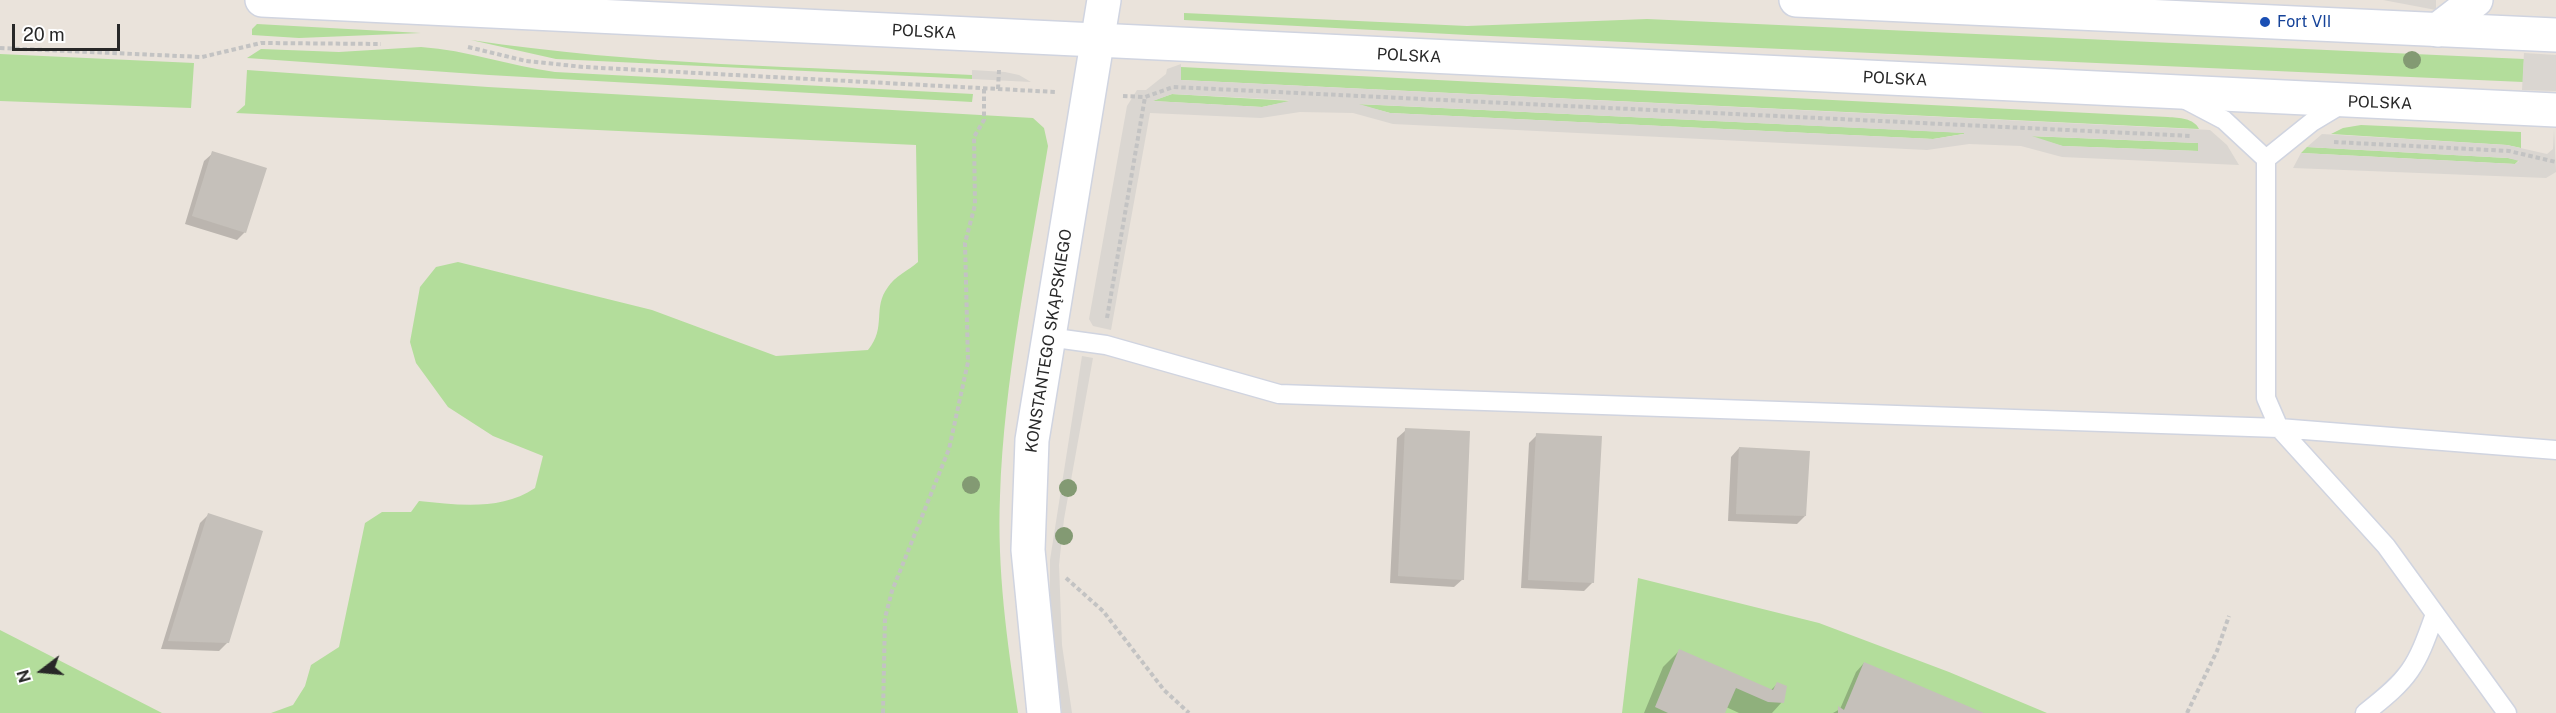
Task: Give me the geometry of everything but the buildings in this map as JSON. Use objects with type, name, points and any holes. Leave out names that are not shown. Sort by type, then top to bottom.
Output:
[{"type":"street","name":"POLSKA","points":[[262,0],[2346,102],[2556,110]]},
{"type":"street","name":"KONSTANTEGO SKĄPSKIEGO","points":[[1044,713],[1028,550],[1032,440],[1104,0]]},
{"type":"street","points":[[1796,0],[2169,9],[2437,30],[2556,35]]},
{"type":"street","points":[[2437,30],[2476,0]]},
{"type":"lane","points":[[2172,93],[2224,120],[2266,159],[2266,398],[2279,428],[2386,546],[2507,713]]},
{"type":"lane","points":[[2266,159],[2312,122],[2346,102]]},
{"type":"lane","points":[[1048,337],[1106,345],[1279,394],[2279,428],[2556,450]]},
{"type":"lane","points":[[2365,713],[2398,687],[2420,659],[2435,614]]},
{"type":"path","points":[[0,48],[202,57],[247,44],[391,43]]},
{"type":"path","points":[[457,45],[526,61],[574,67],[1042,92]]},
{"type":"path","points":[[1106,345],[1105,328],[1145,97],[1173,87],[2195,136]]},
{"type":"path","points":[[883,713],[885,618],[892,591],[949,449],[968,362],[965,243],[975,205],[974,137],[984,120],[984,89]]},
{"type":"path","points":[[2326,141],[2508,151],[2556,162]]},
{"type":"path","points":[[1059,572],[1102,610],[1164,690],[1190,713]]},
{"type":"path","points":[[2187,713],[2217,651],[2229,616]]},
{"type":"green space","points":[[1184,13],[1467,26],[1647,19],[2524,59],[2523,82],[1468,35],[1184,20]]},
{"type":"green space","points":[[257,24],[421,33],[299,38],[252,35],[252,29]]},
{"type":"green space","points":[[471,40],[658,60],[972,75],[972,79],[556,59]]},
{"type":"green space","points":[[421,47],[455,51],[555,72],[973,94],[972,102],[489,75],[247,58],[261,49],[339,52]]},
{"type":"green space","points":[[0,54],[194,63],[191,108],[0,101]]},
{"type":"green space","points":[[1181,67],[2168,117],[2190,121],[2199,129],[1181,80]]},
{"type":"green space","points":[[247,70],[488,87],[1033,118],[1044,128],[1048,146],[1012,364],[1002,452],[999,524],[1001,578],[1018,713],[271,713],[293,705],[305,686],[311,665],[339,647],[365,523],[382,512],[411,512],[419,501],[479,505],[508,500],[535,488],[543,456],[493,436],[448,407],[416,363],[410,342],[420,287],[436,267],[458,262],[652,310],[776,356],[868,350],[877,333],[883,295],[894,280],[918,262],[916,145],[236,113],[245,105]]},
{"type":"green space","points":[[1172,94],[1292,101],[1262,107],[1152,101]]},
{"type":"green space","points":[[1356,104],[1969,133],[1933,139],[1390,113]]},
{"type":"green space","points":[[2361,125],[2521,132],[2521,148],[2507,145],[2331,134],[2343,128]]},
{"type":"green space","points":[[2028,136],[2198,143],[2198,151],[2062,146]]},
{"type":"green space","points":[[2307,147],[2519,160],[2515,164],[2301,153]]},
{"type":"green space","points":[[1638,578],[1819,623],[1949,672],[2047,713],[1622,713]]},
{"type":"green space","points":[[0,630],[162,713],[0,713]]},
{"type":"shaded area","points":[[2383,0],[2436,0],[2436,10]]},
{"type":"shaded area","points":[[2524,53],[2556,55],[2556,91],[2522,90]]},
{"type":"shaded area","points":[[1181,64],[1181,80],[2210,130],[2227,145],[2239,165],[2062,157],[2021,146],[1969,144],[1927,150],[1393,124],[1353,113],[1300,112],[1261,118],[1150,113],[1111,330],[1093,326],[1089,319],[1127,106],[1137,90],[1146,90],[1166,74],[1167,69]],"holes":[[[1172,94],[1288,100],[1289,101],[1262,107],[1153,101]],[[1359,104],[1964,134],[1933,139],[1390,113]],[[2032,136],[2198,143],[2198,151],[2063,146]]]},
{"type":"shaded area","points":[[972,70],[1005,72],[1019,75],[1031,82],[972,79]]},
{"type":"shaded area","points":[[2554,129],[2556,172],[2546,178],[2293,168],[2301,153],[2515,164],[2519,161],[2508,158],[2307,147],[2322,134],[2507,145],[2547,154],[2553,149]]},
{"type":"shaded area","points":[[1082,356],[1093,358],[1064,519],[1059,565],[1062,645],[1072,713],[1062,713],[1050,616],[1050,560]]},
{"type":"place","name":"Fort VII","points":[[2265,22]]}]
